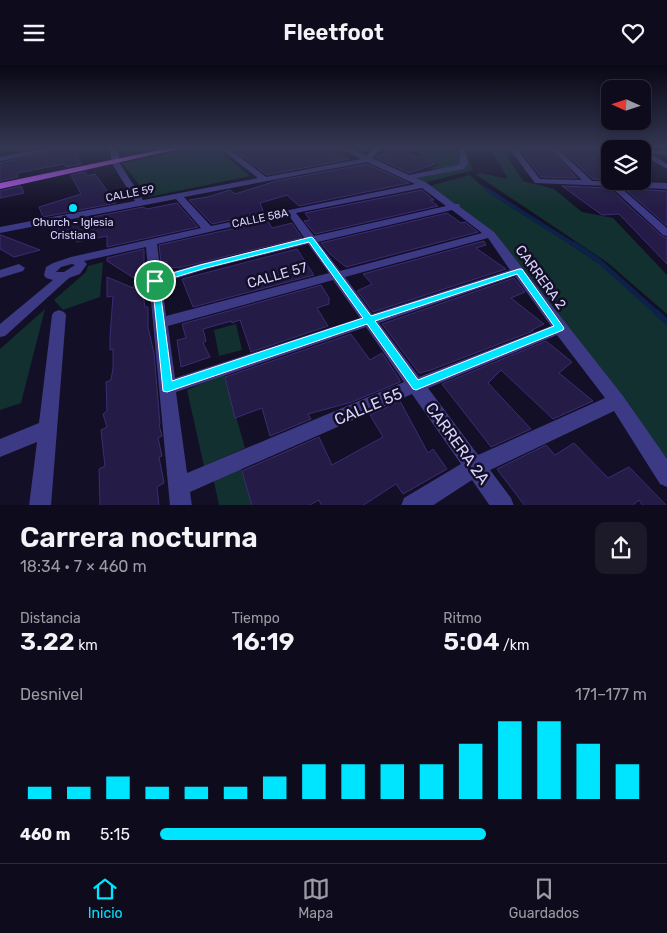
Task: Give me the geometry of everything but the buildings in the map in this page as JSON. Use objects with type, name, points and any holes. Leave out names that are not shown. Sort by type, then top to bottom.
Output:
[{"type":"main road","points":[[0,181],[68,169]]},
{"type":"main road","points":[[0,186],[77,169]]},
{"type":"street","points":[[120,169],[140,202]]},
{"type":"street","points":[[250,169],[264,179]]},
{"type":"street","name":"CALLE 59","points":[[0,230],[320,169]]},
{"type":"street","name":"CARRERA 2","points":[[385,169],[424,185],[490,234],[617,401],[667,477]]},
{"type":"street","points":[[406,178],[453,169]]},
{"type":"street","points":[[528,169],[538,181],[601,184]]},
{"type":"street","points":[[575,169],[590,183]]},
{"type":"street","name":"CALLE 58A","points":[[68,261],[290,211],[424,185]]},
{"type":"street","points":[[651,185],[665,188]]},
{"type":"street","points":[[619,190],[667,233]]},
{"type":"street","points":[[177,195],[208,229]]},
{"type":"street","points":[[155,281],[203,266],[311,239],[456,207]]},
{"type":"street","name":"CARRERA 2A","points":[[290,211],[503,505]]},
{"type":"street","name":"CALLE 57","points":[[160,323],[490,234]]},
{"type":"street","points":[[151,242],[180,505]]},
{"type":"street","name":"CALLE 58A","points":[[30,305],[65,276],[76,271],[80,264],[98,254]]},
{"type":"street","points":[[0,332],[30,305],[50,275],[50,270],[53,267],[68,261],[76,261],[80,264]]},
{"type":"street","points":[[0,274],[19,268]]},
{"type":"street","points":[[167,387],[519,271]]},
{"type":"street","points":[[50,275],[65,276]]},
{"type":"street","points":[[40,505],[58,315]]},
{"type":"street","name":"CALLE 55","points":[[178,487],[416,385],[560,328]]},
{"type":"street","points":[[412,505],[475,467],[617,401]]},
{"type":"street","points":[[0,448],[46,429]]},
{"type":"green space","points":[[126,169],[241,169],[250,176],[149,197]]},
{"type":"green space","points":[[432,169],[473,170],[424,183],[414,178],[439,171]]},
{"type":"green space","points":[[502,169],[515,169],[523,181],[554,189],[582,212],[613,218],[667,275],[667,314],[608,263],[475,174],[481,173],[508,179]]},
{"type":"green space","points":[[469,175],[485,188],[613,273],[667,321],[667,463],[498,238],[429,186]]},
{"type":"green space","points":[[103,262],[100,297],[63,310],[54,300],[86,272],[88,266]]},
{"type":"green space","points":[[45,309],[21,403],[0,410],[0,349]]},
{"type":"green space","points":[[236,324],[242,350],[219,356],[214,330]]},
{"type":"green space","points":[[224,374],[245,448],[204,466],[187,390]]},
{"type":"green space","points":[[240,465],[252,505],[219,505],[213,477]]},
{"type":"waterway","points":[[485,188],[491,192]]},
{"type":"waterway","points":[[489,191],[576,246]]},
{"type":"waterway","points":[[574,244],[598,260],[658,314]]},
{"type":"waterway","points":[[656,312],[667,322]]},
{"type":"place","name":"Church - Iglesia Cristiana","points":[[73,208]]},
{"type":"route","points":[[155,281],[167,387],[369,319],[519,271],[560,328],[416,385],[392,353],[369,319],[311,239],[203,266],[155,281]]}]
